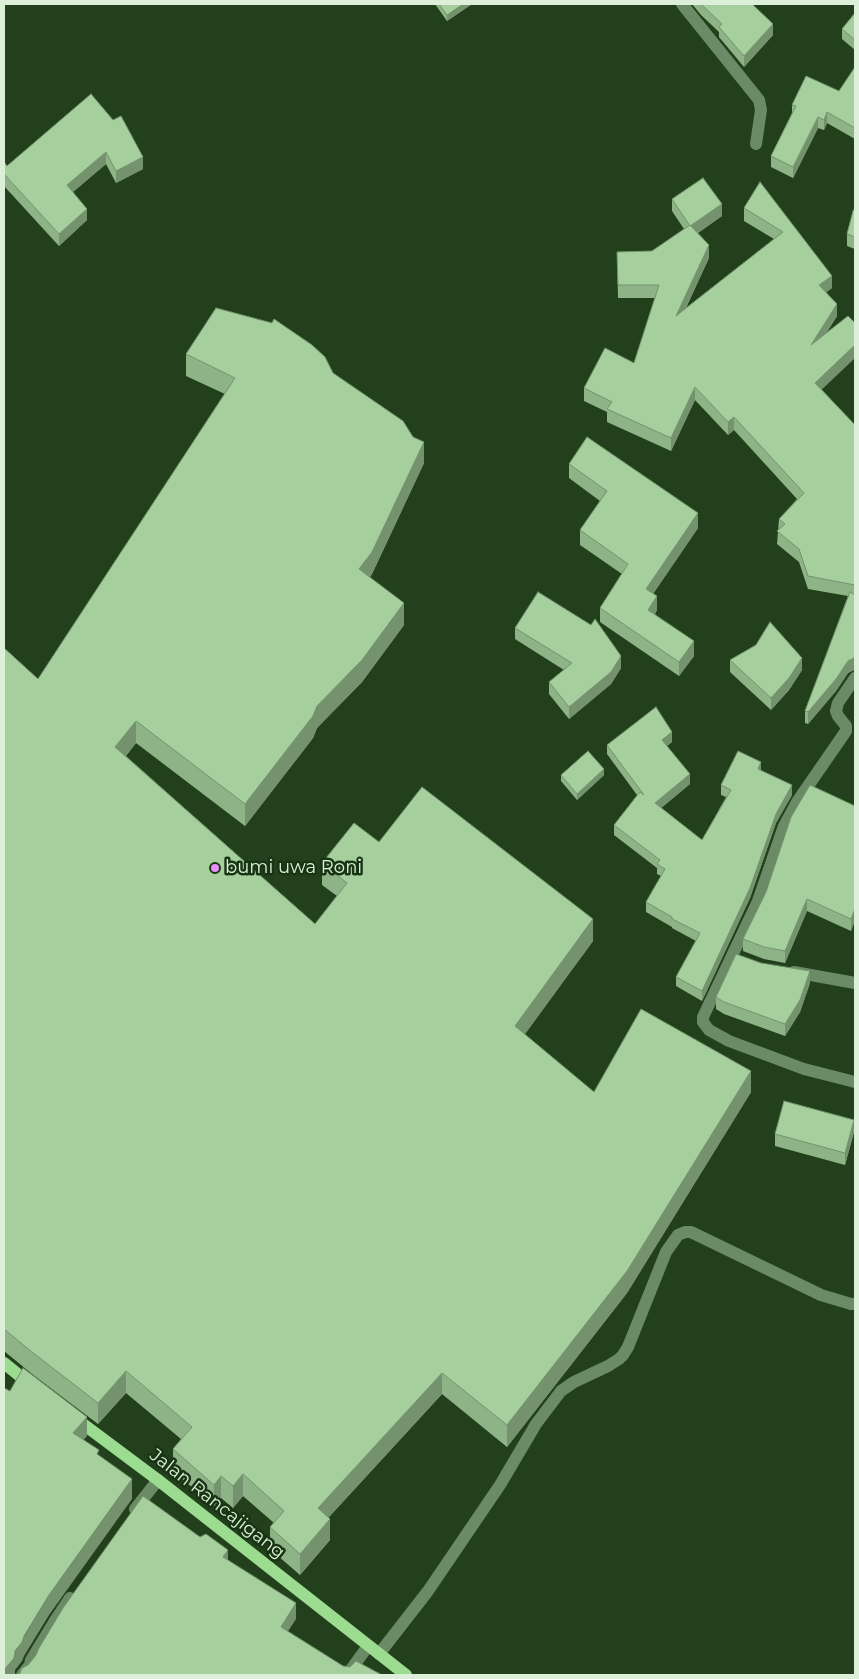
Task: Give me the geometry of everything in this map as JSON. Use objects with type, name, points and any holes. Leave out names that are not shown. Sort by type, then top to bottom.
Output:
[{"type":"main road","points":[[4,1363],[41,1392]]},
{"type":"main road","name":"Jalan Rancajigang","points":[[64,1410],[158,1480],[406,1675]]},
{"type":"street","points":[[682,4],[759,100],[761,110],[756,144]]},
{"type":"street","points":[[855,678],[838,702],[836,711],[846,726],[846,732],[797,802],[784,826],[737,957],[707,1006],[703,1017],[703,1022],[709,1030],[729,1041],[804,1068],[855,1082]]},
{"type":"street","points":[[780,970],[855,983]]},
{"type":"street","points":[[379,1654],[433,1583],[500,1485],[536,1424],[561,1391],[574,1382],[614,1362],[623,1355],[628,1347],[666,1252],[678,1235],[691,1232],[821,1295],[855,1304]]},
{"type":"street","points":[[130,1516],[158,1480]]},
{"type":"street","points":[[22,1675],[30,1665],[30,1660],[56,1619],[77,1590]]},
{"type":"street","points":[[347,1675],[368,1646]]},
{"type":"building","points":[[439,4],[463,4],[447,15]]},
{"type":"building","points":[[701,4],[752,4],[773,24],[744,56],[719,27],[722,24]]},
{"type":"building","points":[[855,13],[855,40],[842,29]]},
{"type":"building","points":[[855,67],[855,128],[827,112],[824,120],[818,117],[793,167],[771,156],[796,106],[792,105],[806,76],[839,91]]},
{"type":"building","points":[[91,94],[113,120],[121,116],[143,157],[116,171],[106,152],[67,185],[87,209],[59,234],[4,174],[4,162],[7,166]]},
{"type":"building","points":[[703,178],[722,204],[690,226],[672,199]]},
{"type":"building","points":[[760,182],[832,276],[819,285],[837,304],[811,345],[848,316],[855,323],[855,345],[815,383],[855,425],[855,585],[808,576],[799,549],[777,531],[785,524],[779,519],[804,493],[734,417],[728,422],[695,387],[671,438],[607,409],[612,402],[584,388],[605,348],[634,363],[659,285],[618,285],[617,252],[652,251],[690,225],[709,245],[676,316],[783,232],[744,208]]},
{"type":"building","points":[[855,208],[855,237],[847,234]]},
{"type":"building","points":[[216,308],[272,323],[274,319],[312,345],[325,357],[333,373],[403,421],[413,437],[424,442],[372,552],[359,569],[404,603],[362,660],[317,706],[313,716],[245,804],[136,721],[115,747],[315,924],[347,883],[322,863],[354,823],[379,842],[422,787],[593,919],[515,1026],[594,1092],[641,1009],[751,1071],[627,1271],[507,1425],[442,1373],[318,1508],[330,1519],[300,1554],[270,1527],[284,1511],[243,1474],[233,1486],[221,1476],[214,1485],[173,1449],[192,1427],[126,1371],[98,1403],[4,1329],[4,648],[38,679],[235,378],[186,354]]},
{"type":"building","points":[[587,437],[698,513],[646,589],[657,596],[648,610],[694,641],[679,662],[600,608],[628,564],[580,530],[607,491],[569,464]]},
{"type":"building","points":[[538,592],[591,625],[595,619],[621,656],[611,672],[569,707],[549,682],[572,663],[515,628]]},
{"type":"building","points":[[850,592],[855,595],[855,656],[848,661],[836,679],[808,712],[805,711]]},
{"type":"building","points":[[770,622],[802,658],[789,678],[771,698],[730,660],[756,645]]},
{"type":"building","points":[[656,707],[672,732],[662,740],[690,774],[655,803],[702,840],[731,790],[721,785],[738,751],[761,762],[758,769],[792,785],[776,814],[750,888],[702,991],[676,977],[700,933],[672,919],[672,917],[646,902],[665,869],[657,864],[660,860],[614,825],[640,792],[644,795],[607,745]]},
{"type":"building","points":[[588,751],[604,769],[577,794],[561,775]]},
{"type":"building","points":[[810,785],[855,806],[855,909],[851,919],[807,899],[785,951],[764,947],[743,939],[766,892],[791,817]]},
{"type":"building","points":[[736,954],[761,963],[810,971],[800,1000],[785,1024],[724,1002],[716,997]]},
{"type":"building","points":[[784,1101],[854,1120],[845,1153],[775,1134]]},
{"type":"building","points":[[23,1368],[87,1417],[73,1433],[99,1450],[97,1454],[132,1479],[49,1595],[15,1651],[14,1658],[4,1670],[4,1388],[10,1391]]},
{"type":"building","points":[[143,1496],[200,1537],[206,1534],[228,1550],[223,1557],[296,1603],[281,1627],[343,1666],[350,1667],[356,1661],[382,1675],[19,1675],[22,1668],[28,1665],[36,1655],[63,1608]]},
{"type":"place","name":"bumi uwa Roni","points":[[215,868]]}]
